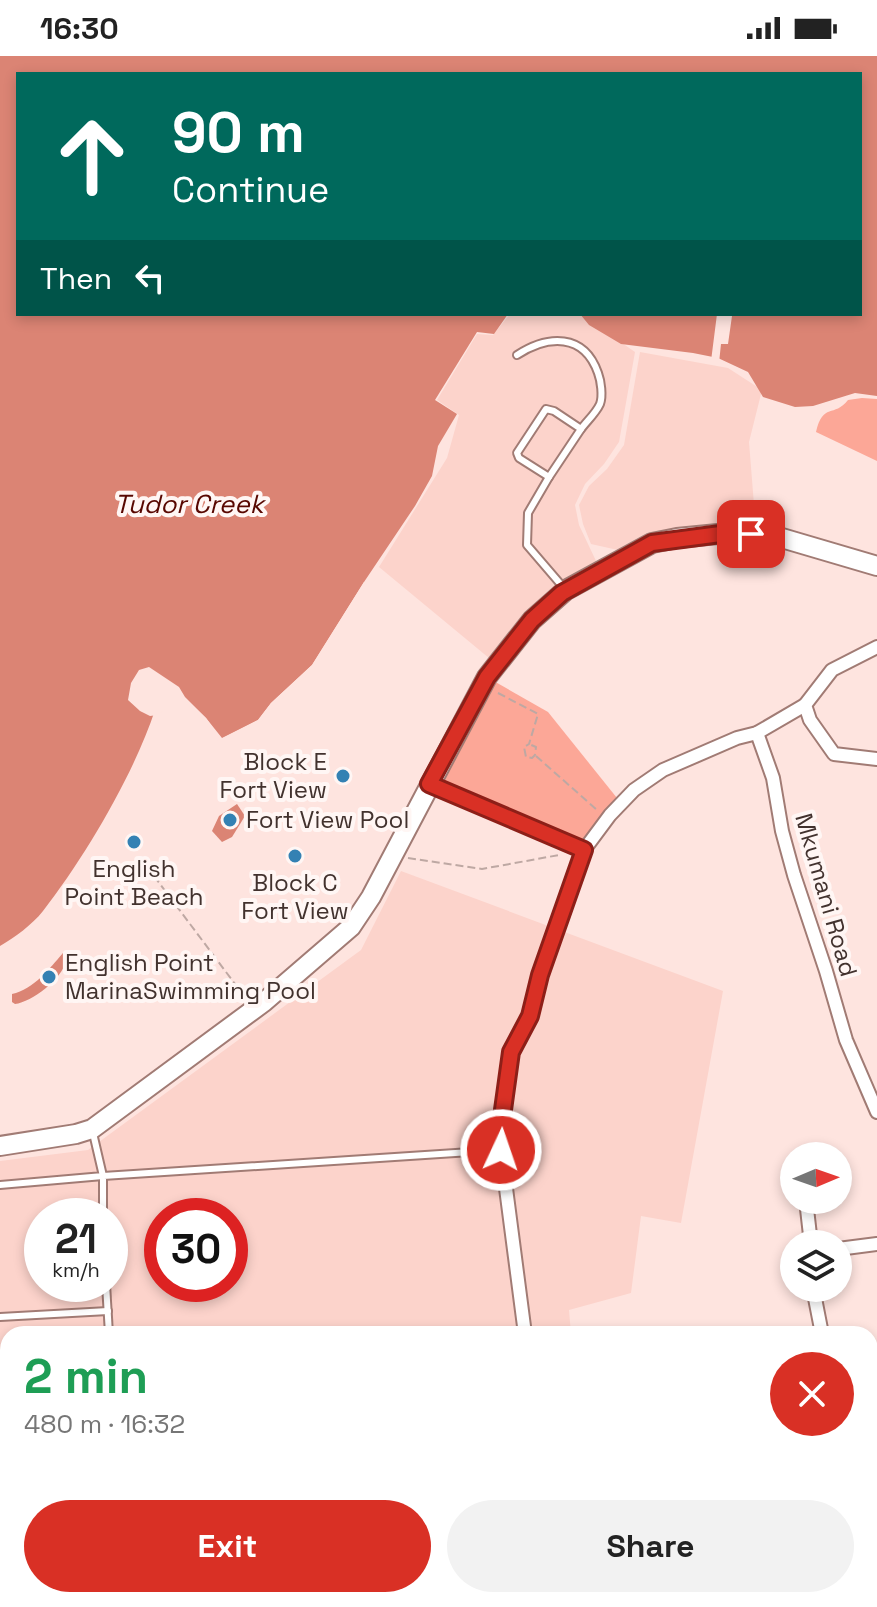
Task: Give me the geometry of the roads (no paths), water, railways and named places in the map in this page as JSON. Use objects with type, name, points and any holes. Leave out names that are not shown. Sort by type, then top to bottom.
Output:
[{"type":"main road","points":[[0,1146],[92,1129],[254,1009],[351,927],[371,897],[483,685],[532,620],[566,590],[652,543],[728,533],[775,536],[877,566]]},
{"type":"street","points":[[524,1326],[501,1150],[502,1117],[511,1052],[530,1016],[540,975],[584,850],[610,815],[634,790],[663,770],[737,738],[757,733],[805,705],[832,670],[877,647]]},
{"type":"street","points":[[805,705],[810,720],[834,754],[877,759]]},
{"type":"street","name":"Mkumani Road","points":[[757,733],[773,778],[782,831],[794,875],[846,1040],[877,1112]]},
{"type":"street","points":[[429,784],[584,850]]},
{"type":"street","points":[[852,1247],[877,1244]]},
{"type":"street","points":[[816,1302],[820,1326]]},
{"type":"lane","points":[[517,355],[535,344],[553,341],[575,343],[593,358],[600,379],[600,402],[528,513],[527,545],[566,590]]},
{"type":"lane","points":[[549,477],[519,458],[517,453],[542,413],[546,409],[554,411],[581,429]]},
{"type":"lane","points":[[92,1129],[103,1176],[103,1198]]},
{"type":"lane","points":[[0,1185],[501,1150]]},
{"type":"lane","points":[[107,1302],[109,1326]]},
{"type":"lane","points":[[0,1317],[108,1311]]},
{"type":"water","name":"Tudor Creek","points":[[0,56],[877,56],[877,396],[855,393],[813,406],[795,407],[763,397],[748,372],[718,358],[621,344],[589,325],[582,316],[862,316],[862,72],[16,72],[16,316],[507,316],[494,334],[477,332],[435,400],[457,414],[438,446],[432,476],[312,665],[271,703],[258,720],[221,739],[206,718],[185,698],[155,710],[135,761],[75,866],[39,916],[0,946]]},
{"type":"water","name":"Fort View Pool","points":[[237,804],[245,816],[232,837],[222,842],[212,831],[219,816]]},
{"type":"water","name":"English Point MarinaSwimming Pool","points":[[63,953],[66,961],[53,982],[30,999],[15,1004],[12,1002],[12,994],[34,983]]},
{"type":"place","name":"Block E Fort View","points":[[343,776]]},
{"type":"place","name":"Fort View Pool","points":[[230,820]]},
{"type":"place","name":"English Point Beach","points":[[134,842]]},
{"type":"place","name":"Block C Fort View","points":[[295,856]]},
{"type":"place","name":"English Point MarinaSwimming Pool","points":[[49,977]]}]
